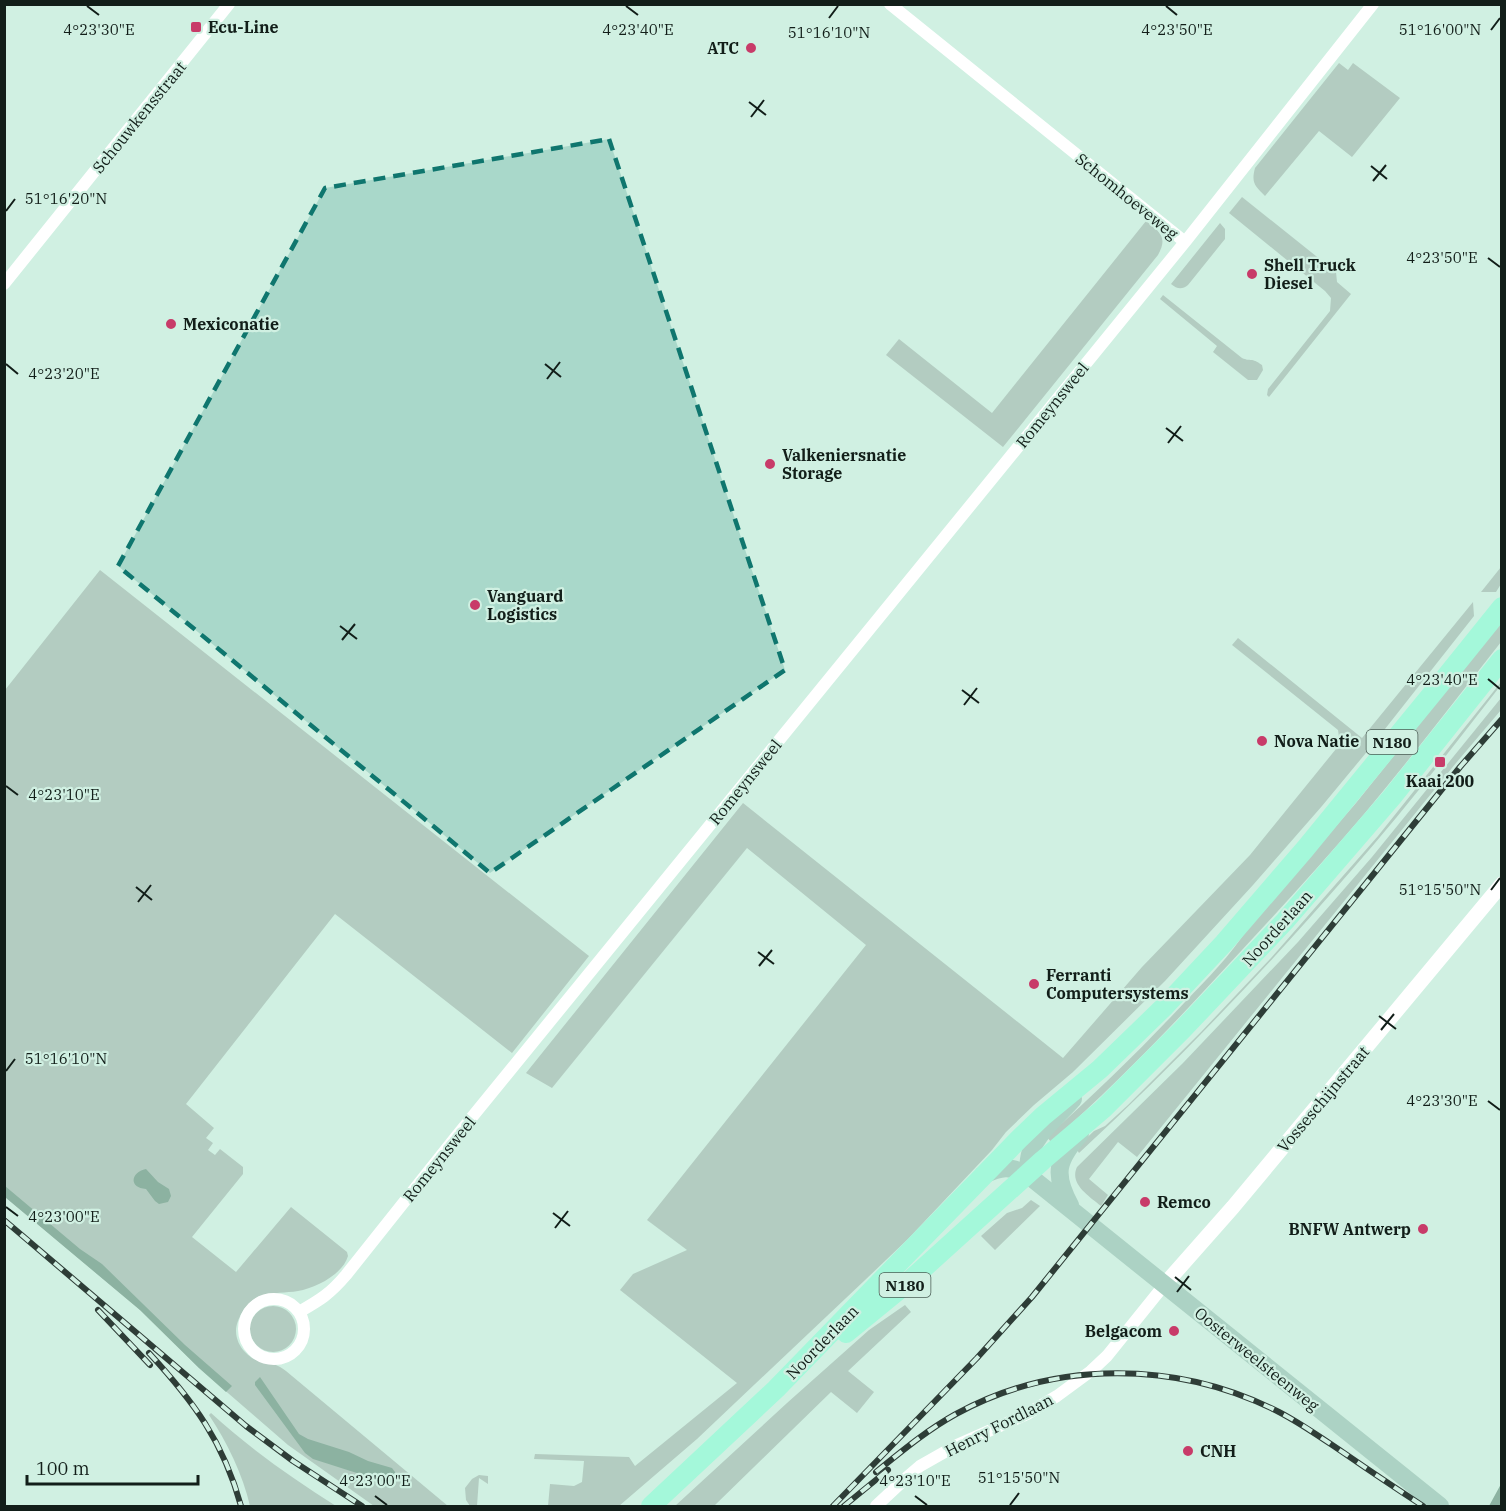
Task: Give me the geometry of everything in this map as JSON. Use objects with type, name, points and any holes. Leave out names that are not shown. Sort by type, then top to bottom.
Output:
[{"type":"main road","name":"Noorderlaan","points":[[1028,1175],[1031,1150],[1039,1136],[1224,943],[1305,849],[1502,607]]},
{"type":"main road","name":"Noorderlaan","points":[[776,1389],[906,1284],[1103,1108],[1183,1029],[1285,921],[1392,797],[1502,659]]},
{"type":"main road","name":"Noorderlaan","points":[[651,1506],[776,1389],[981,1176],[1043,1116],[1100,1070]]},
{"type":"main road","points":[[1072,1210],[1060,1185],[1059,1167],[1070,1145],[1103,1108]]},
{"type":"main road","name":"Oosterweelsteenweg","points":[[981,1176],[1004,1168],[1015,1168],[1028,1175],[1440,1506]]},
{"type":"street","name":"Schomhoeveweg","points":[[890,4],[1185,242],[1373,4]]},
{"type":"street","name":"Schouwkensstraat","points":[[4,284],[231,5]]},
{"type":"street","name":"Romeynsweel","points":[[299,1312],[322,1299],[342,1280],[1185,242]]},
{"type":"street","name":"Vosseschijnstraat","points":[[1165,1284],[1240,1198],[1502,884]]},
{"type":"street","name":"Henry Fordlaan","points":[[876,1506],[920,1466],[957,1445],[1027,1414],[1091,1371],[1107,1356],[1165,1284]]},
{"type":"street","points":[[283,1300],[299,1312],[304,1330],[302,1340],[290,1354],[271,1359],[253,1351],[247,1343],[244,1323],[254,1306],[263,1301],[283,1300]]},
{"type":"highlighted area","points":[[609,139],[785,670],[490,873],[118,566],[325,188]]},
{"type":"shaded area","points":[[1339,63],[1348,70],[1353,63],[1400,98],[1352,157],[1319,131],[1265,196],[1255,184],[1253,177],[1255,168]]},
{"type":"shaded area","points":[[1242,197],[1336,272],[1337,282],[1351,294],[1269,397],[1268,389],[1330,311],[1331,298],[1229,213]]},
{"type":"shaded area","points":[[1146,221],[1161,235],[1162,244],[1158,255],[1003,447],[886,355],[899,339],[992,413]]},
{"type":"shaded area","points":[[1220,223],[1225,229],[1225,239],[1188,285],[1180,288],[1171,284]]},
{"type":"shaded area","points":[[1163,295],[1242,358],[1262,365],[1263,370],[1257,380],[1248,380],[1213,352],[1217,346],[1160,299]]},
{"type":"shaded area","points":[[1501,567],[1501,584],[1496,592],[1481,592]]},
{"type":"shaded area","points":[[100,570],[589,956],[512,1053],[335,914],[186,1104],[214,1128],[206,1138],[213,1143],[208,1150],[215,1155],[220,1149],[243,1167],[243,1174],[192,1237],[236,1272],[291,1207],[347,1252],[348,1256],[341,1269],[313,1287],[266,1295],[252,1301],[241,1315],[237,1326],[237,1337],[241,1348],[254,1359],[274,1364],[286,1371],[448,1506],[374,1506],[288,1445],[199,1368],[140,1310],[5,1197],[5,690]]},
{"type":"shaded area","points":[[1473,602],[1474,616],[1370,748],[1253,885],[1165,981],[1073,1072],[1006,1132],[992,1150],[908,1239],[697,1439],[619,1506],[548,1506],[550,1484],[574,1486],[582,1482],[584,1461],[534,1459],[535,1454],[629,1457],[635,1466],[737,1383],[620,1290],[633,1274],[687,1250],[647,1220],[866,945],[747,848],[552,1088],[526,1073],[743,803],[1063,1058],[1142,967],[1250,855],[1340,744],[1338,730],[1232,645],[1238,638],[1362,738]]},
{"type":"shaded area","points":[[1501,622],[1501,642],[1365,813],[1265,926],[1166,1031],[1110,1088],[1051,1142],[1047,1137],[1169,1019],[1234,948],[1248,928],[1356,803]]},
{"type":"shaded area","points":[[1501,682],[1501,685],[1408,803],[1318,909],[1185,1051],[1079,1153],[1076,1148],[1128,1105],[1271,958],[1378,836]]},
{"type":"shaded area","points":[[1501,698],[1501,710],[1137,1157],[1118,1142],[1089,1179],[1108,1195],[1101,1206],[1091,1198],[1078,1184],[1075,1173],[1077,1167],[1183,1063],[1298,942],[1372,857]]},
{"type":"shaded area","points":[[146,1169],[158,1182],[169,1189],[171,1196],[168,1202],[159,1204],[146,1189],[134,1183],[137,1173]]},
{"type":"shaded area","points":[[5,1186],[80,1249],[102,1264],[185,1345],[232,1386],[226,1392],[140,1310],[5,1197]]},
{"type":"shaded area","points":[[1031,1200],[1040,1206],[995,1250],[981,1236],[1007,1213],[1022,1208]]},
{"type":"shaded area","points":[[905,1305],[911,1312],[848,1371],[874,1392],[857,1413],[831,1392],[714,1506],[675,1506],[869,1330]]},
{"type":"shaded area","points":[[273,1306],[289,1313],[296,1329],[289,1345],[273,1352],[257,1345],[250,1329],[257,1313]]},
{"type":"shaded area","points":[[260,1377],[299,1434],[392,1468],[395,1472],[395,1480],[388,1483],[313,1459],[305,1453],[255,1385]]},
{"type":"shaded area","points":[[211,1413],[271,1462],[336,1506],[250,1506],[239,1471],[209,1415]]},
{"type":"shaded area","points":[[479,1475],[488,1476],[488,1484],[479,1478],[477,1506],[470,1506],[466,1500],[465,1488],[472,1479]]},
{"type":"shaded area","points":[[1501,1484],[1501,1506],[1489,1506]]},
{"type":"railway","points":[[833,1506],[977,1358],[1032,1297],[1460,767],[1502,719]]},
{"type":"railway","points":[[4,1220],[246,1426],[293,1461],[362,1506]]},
{"type":"railway","points":[[98,1310],[150,1365]]},
{"type":"railway","points":[[149,1353],[180,1388],[216,1442],[234,1483],[241,1506]]},
{"type":"railway","points":[[876,1472],[935,1427],[994,1396],[1035,1383],[1076,1376],[1118,1373],[1159,1376],[1200,1383],[1241,1395],[1296,1422],[1423,1506]]},
{"type":"railway","points":[[844,1506],[888,1470]]},
{"type":"place","name":"Ecu-Line","points":[[196,27]]},
{"type":"place","name":"ATC","points":[[751,48]]},
{"type":"place","name":"Shell Truck Diesel","points":[[1252,274]]},
{"type":"place","name":"Mexiconatie","points":[[171,324]]},
{"type":"place","name":"Valkeniersnatie Storage","points":[[770,464]]},
{"type":"place","name":"Vanguard Logistics","points":[[475,605]]},
{"type":"place","name":"Nova Natie","points":[[1262,741]]},
{"type":"place","name":"Kaai 200","points":[[1440,762]]},
{"type":"place","name":"Ferranti Computersystems","points":[[1034,984]]},
{"type":"place","name":"Remco","points":[[1145,1202]]},
{"type":"place","name":"BNFW Antwerp","points":[[1423,1229]]},
{"type":"place","name":"Belgacom","points":[[1174,1331]]},
{"type":"place","name":"CNH","points":[[1188,1451]]}]
